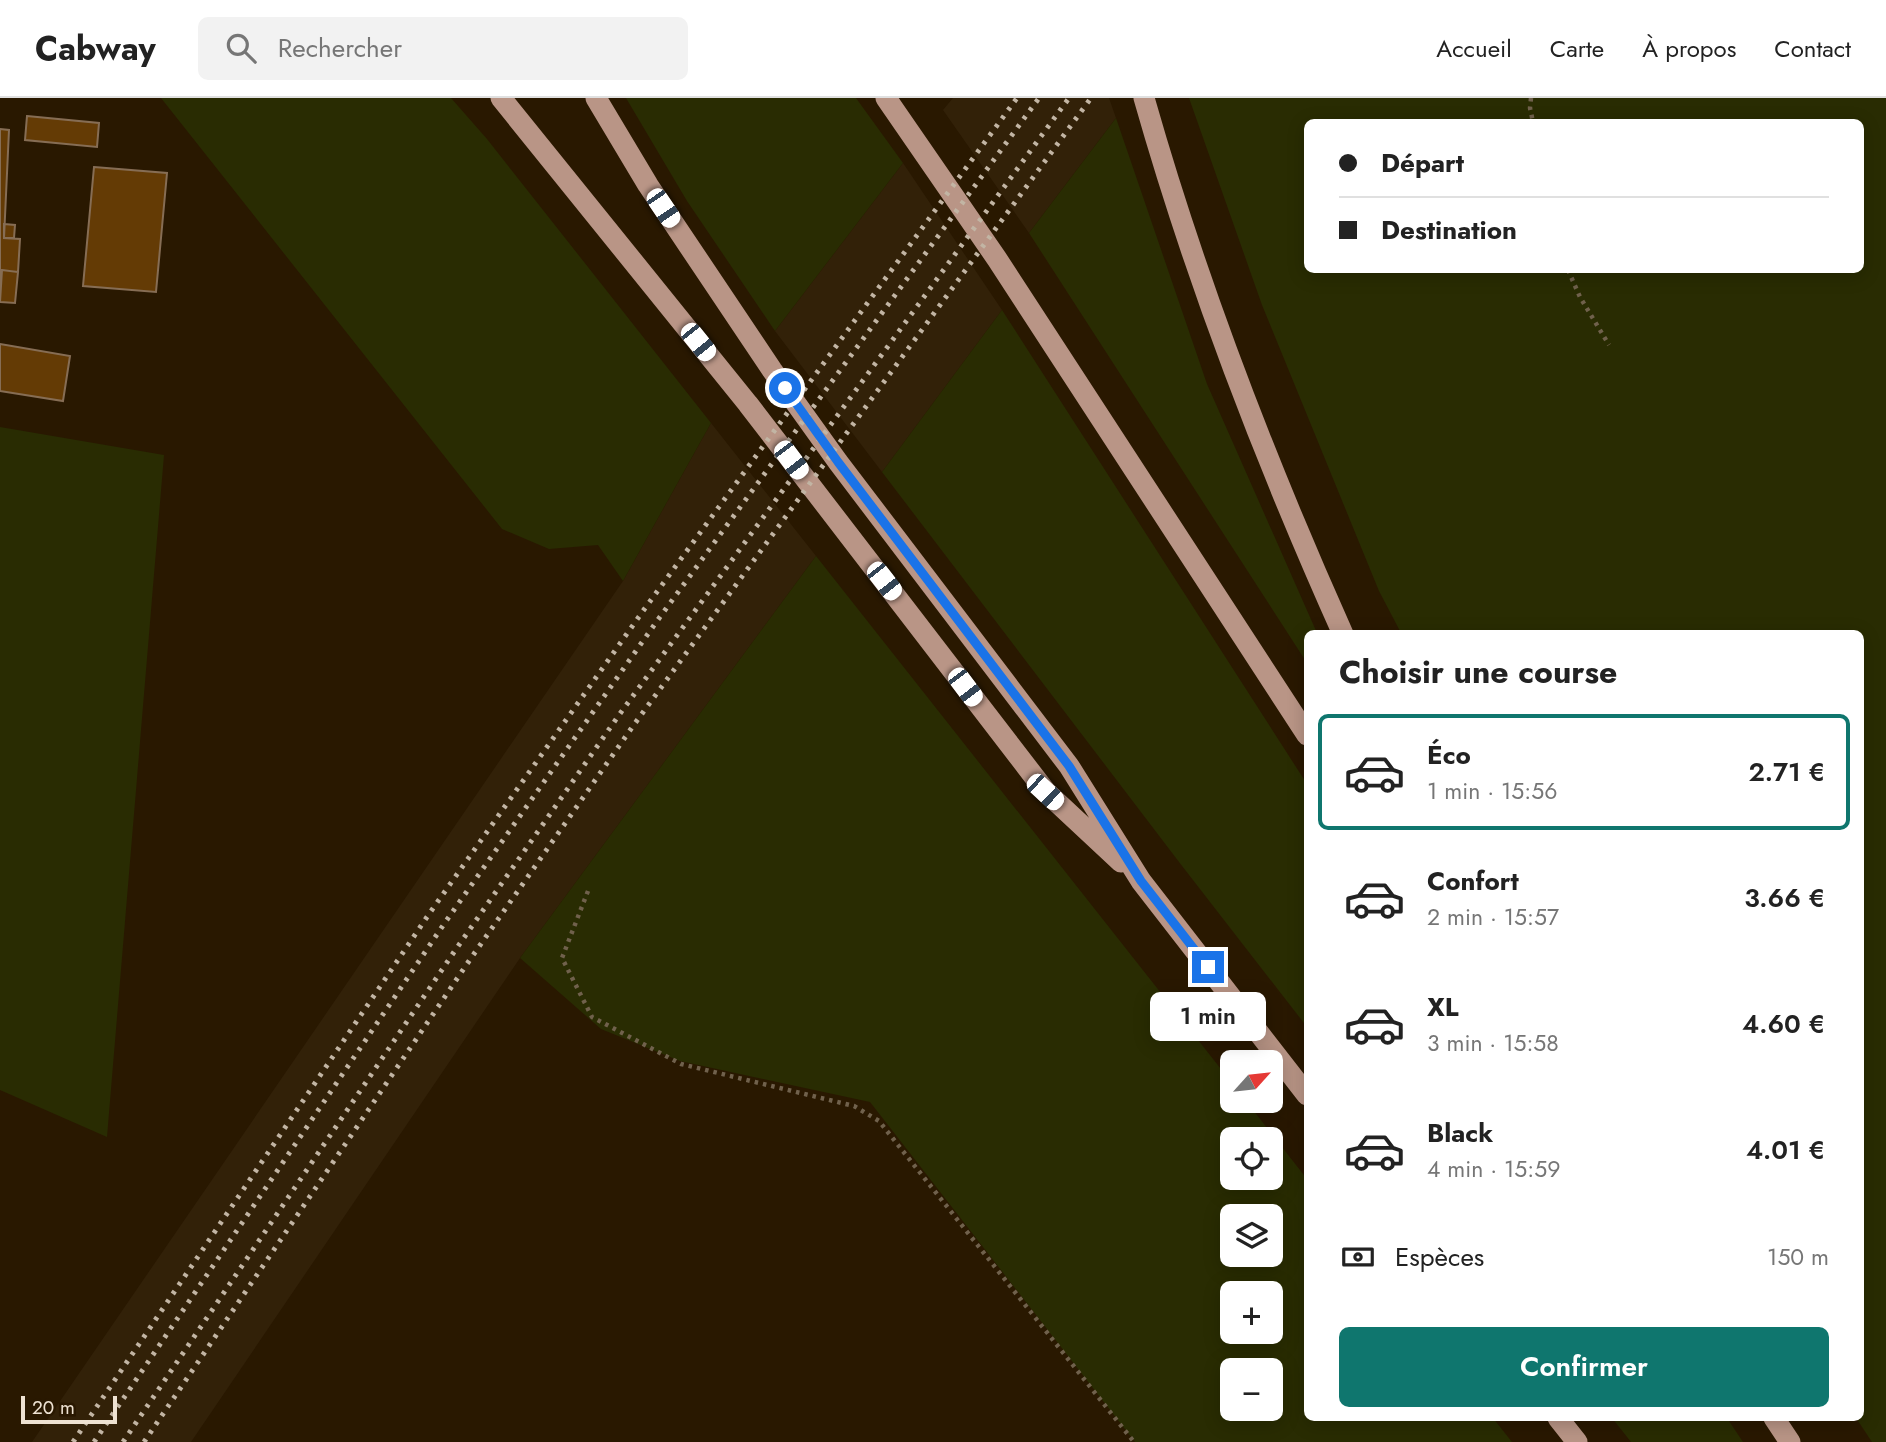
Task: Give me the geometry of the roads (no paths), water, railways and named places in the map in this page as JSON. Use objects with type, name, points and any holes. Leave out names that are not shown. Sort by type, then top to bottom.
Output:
[{"type":"highway","points":[[501,98],[748,404],[1045,792],[1141,881]]},
{"type":"highway","points":[[596,98],[648,185],[772,370],[838,462],[1069,766],[1141,881],[1304,1091]]},
{"type":"highway","points":[[886,98],[997,259],[1304,730]]},
{"type":"highway","points":[[1144,98],[1190,244],[1244,395],[1298,533],[1341,630]]},
{"type":"highway","points":[[1560,1421],[1577,1442]]},
{"type":"highway","points":[[1776,1421],[1790,1442]]},
{"type":"railway","points":[[73,1442],[429,914],[643,611],[1017,98]]},
{"type":"railway","points":[[94,1442],[444,924],[657,621],[1039,98]]},
{"type":"railway","points":[[123,1442],[454,952],[619,715],[1069,98]]},
{"type":"railway","points":[[144,1442],[469,961],[633,726],[1091,98]]}]
